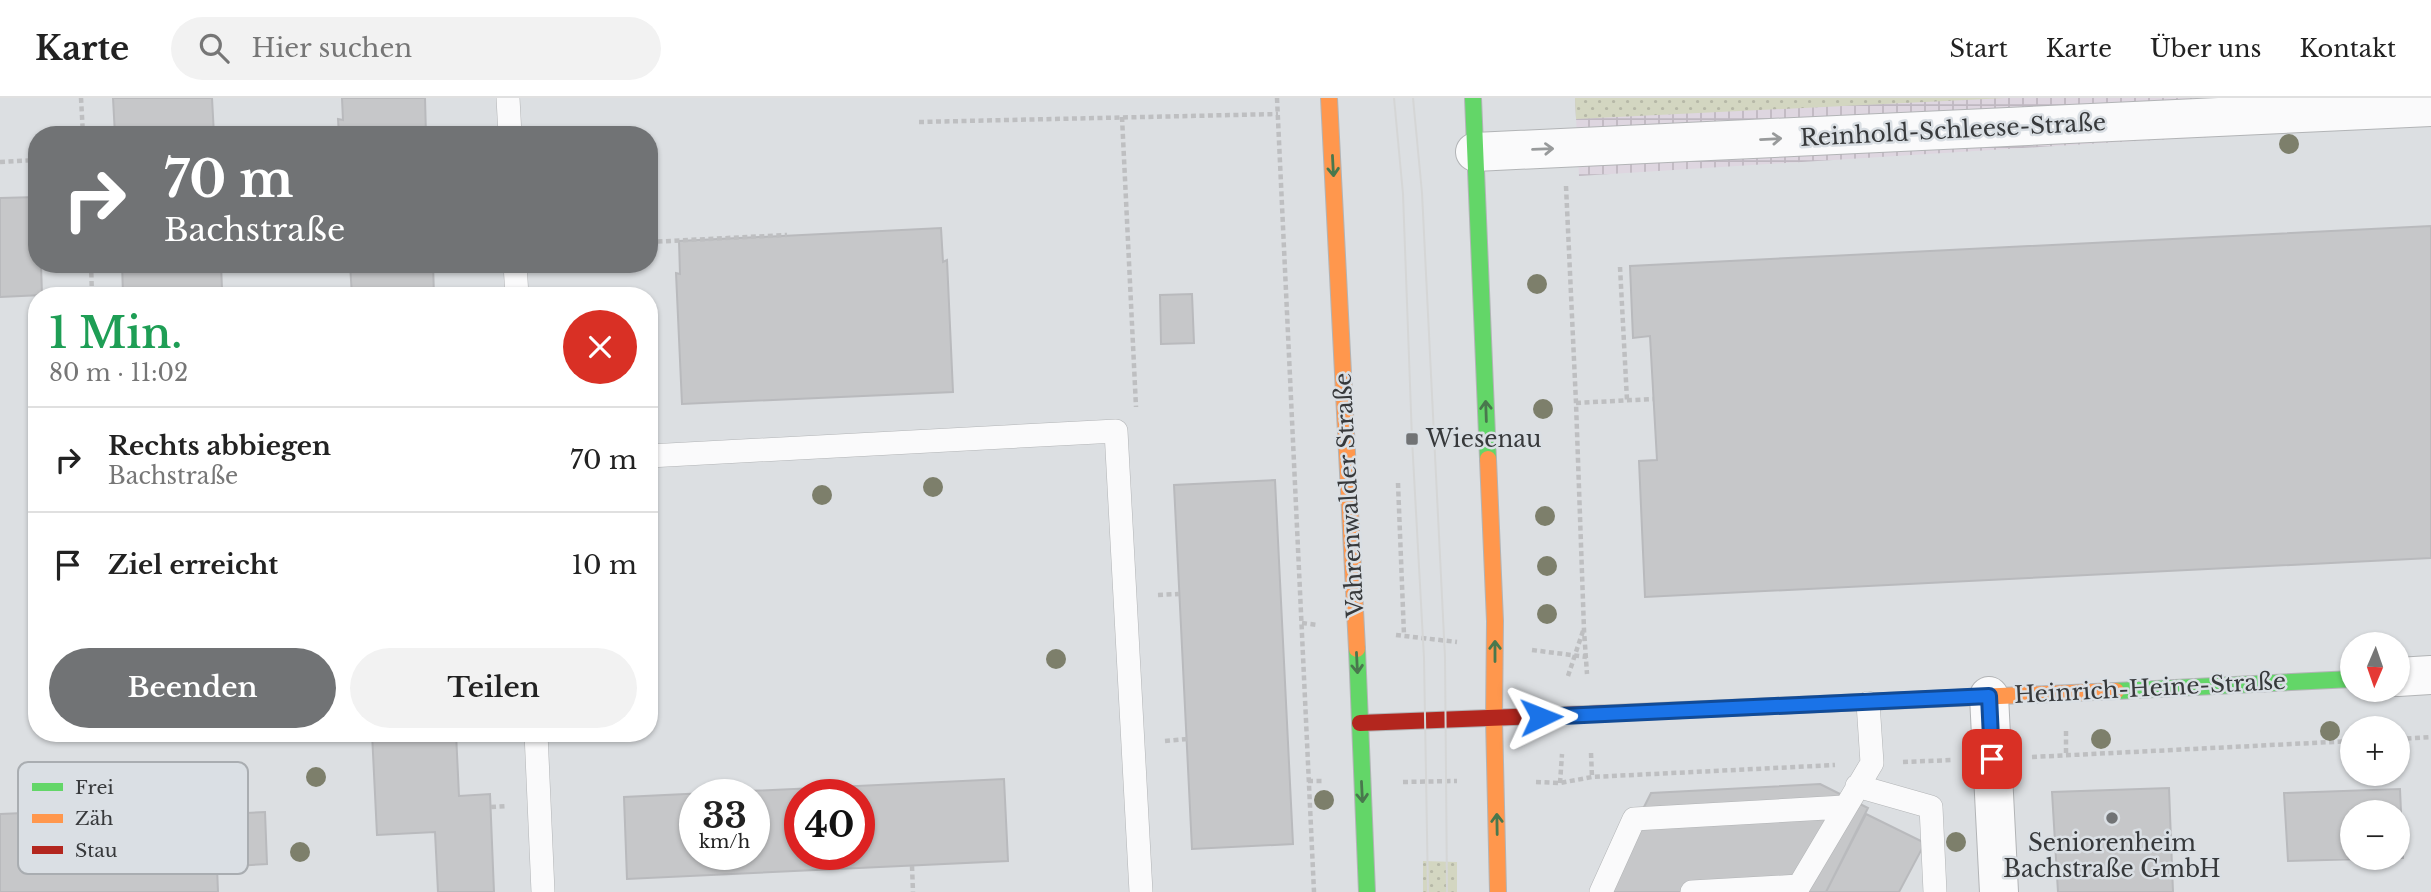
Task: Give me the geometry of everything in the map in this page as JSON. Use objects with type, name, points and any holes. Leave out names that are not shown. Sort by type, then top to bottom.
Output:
[{"type":"main road","name":"Vahrenwalder Straße","points":[[1329,98],[1367,892]]},
{"type":"main road","points":[[1473,98],[1495,621],[1494,719],[1499,892]]},
{"type":"main road","name":"Heinrich-Heine-Straße","points":[[1360,723],[1868,703],[2340,680]]},
{"type":"street","name":"Reinhold-Schleese-Straße","points":[[1475,152],[2431,107]]},
{"type":"street","points":[[2410,676],[2431,675]]},
{"type":"street","points":[[1989,696],[1999,892]]},
{"type":"lane","points":[[508,98],[510,126]]},
{"type":"lane","points":[[658,456],[1116,431],[1141,892]]},
{"type":"lane","points":[[1692,892],[1799,886],[1872,763],[1868,703]]},
{"type":"lane","points":[[536,742],[543,892]]},
{"type":"lane","points":[[1857,786],[1931,807],[1935,892]]},
{"type":"lane","points":[[1601,892],[1634,819],[1844,807]]},
{"type":"path","points":[[80,98],[82,126]]},
{"type":"path","points":[[1277,98],[1314,892]]},
{"type":"path","points":[[919,122],[1278,114]]},
{"type":"path","points":[[1122,117],[1123,152]]},
{"type":"path","points":[[1564,148],[1584,630]]},
{"type":"path","points":[[0,162],[28,160]]},
{"type":"path","points":[[658,242],[787,235]]},
{"type":"path","points":[[1620,267],[1627,400]]},
{"type":"path","points":[[1576,403],[1653,399]]},
{"type":"path","points":[[1398,483],[1404,635],[1457,642]]},
{"type":"path","points":[[2410,738],[2431,737]]},
{"type":"path","points":[[1308,781],[1560,783],[1592,777],[2340,742]]},
{"type":"path","points":[[912,866],[913,892]]},
{"type":"shaded area","points":[[1575,98],[2431,98],[2431,125],[1579,176]]},
{"type":"green space","points":[[1575,98],[2006,98],[1576,119]]},
{"type":"green space","points":[[1423,861],[1457,862],[1457,892],[1423,892]]},
{"type":"building","points":[[113,98],[212,98],[214,126],[115,126]]},
{"type":"building","points":[[342,98],[425,98],[426,126],[338,126],[338,119],[343,120]]},
{"type":"building","points":[[28,197],[28,273],[41,273],[42,287],[28,287],[28,296],[0,297],[0,198]]},
{"type":"building","points":[[2431,226],[2431,558],[1645,597],[1639,461],[1657,460],[1650,336],[1633,338],[1630,266]]},
{"type":"building","points":[[941,228],[943,262],[947,260],[953,392],[682,404],[676,273],[680,274],[679,241]]},
{"type":"building","points":[[122,273],[221,273],[222,287],[123,287]]},
{"type":"building","points":[[351,273],[433,273],[434,287],[351,287]]},
{"type":"building","points":[[1192,294],[1194,343],[1161,344],[1160,295]]},
{"type":"building","points":[[1275,480],[1293,844],[1192,849],[1174,485]]},
{"type":"building","points":[[372,742],[456,742],[459,796],[490,794],[494,892],[438,892],[435,832],[377,835]]},
{"type":"building","points":[[1004,779],[1008,861],[875,867],[875,785]]},
{"type":"building","points":[[1820,784],[1868,808],[1826,892],[1605,892],[1605,885],[1651,793]]},
{"type":"building","name":"Seniorenheim Bachstraße GmbH","points":[[2169,788],[2173,892],[2058,892],[2052,792]]},
{"type":"building","points":[[784,789],[784,870],[818,870],[627,879],[624,797],[679,794],[679,870],[770,870],[770,790]]},
{"type":"building","points":[[2400,789],[2400,800],[2340,800],[2340,860],[2288,861],[2284,793]]},
{"type":"building","points":[[265,812],[267,864],[248,865],[248,813]]},
{"type":"building","points":[[18,813],[18,874],[217,874],[218,892],[0,892],[0,814]]},
{"type":"building","points":[[1866,814],[1925,843],[1899,892],[1826,892]]},
{"type":"tram line","points":[[1394,98],[1403,194],[1424,658],[1428,892]]},
{"type":"tram line","points":[[1413,98],[1422,193],[1445,657],[1447,892]]},
{"type":"traffic: fast","points":[[1473,98],[1488,459]]},
{"type":"traffic: fast","points":[[1357,649],[1367,892]]},
{"type":"traffic: fast","points":[[2116,691],[2340,680]]},
{"type":"traffic: slow","points":[[1329,98],[1357,649]]},
{"type":"traffic: slow","points":[[1488,459],[1495,621],[1498,892]]},
{"type":"traffic: slow","points":[[1614,713],[2116,691]]},
{"type":"traffic: jam","points":[[1360,723],[1614,713]]},
{"type":"place","name":"Wiesenau","points":[[1412,439]]},
{"type":"place","name":"Seniorenheim Bachstraße GmbH","points":[[2112,818]]},
{"type":"route","points":[[1541,717],[1989,696],[1992,759]]}]
